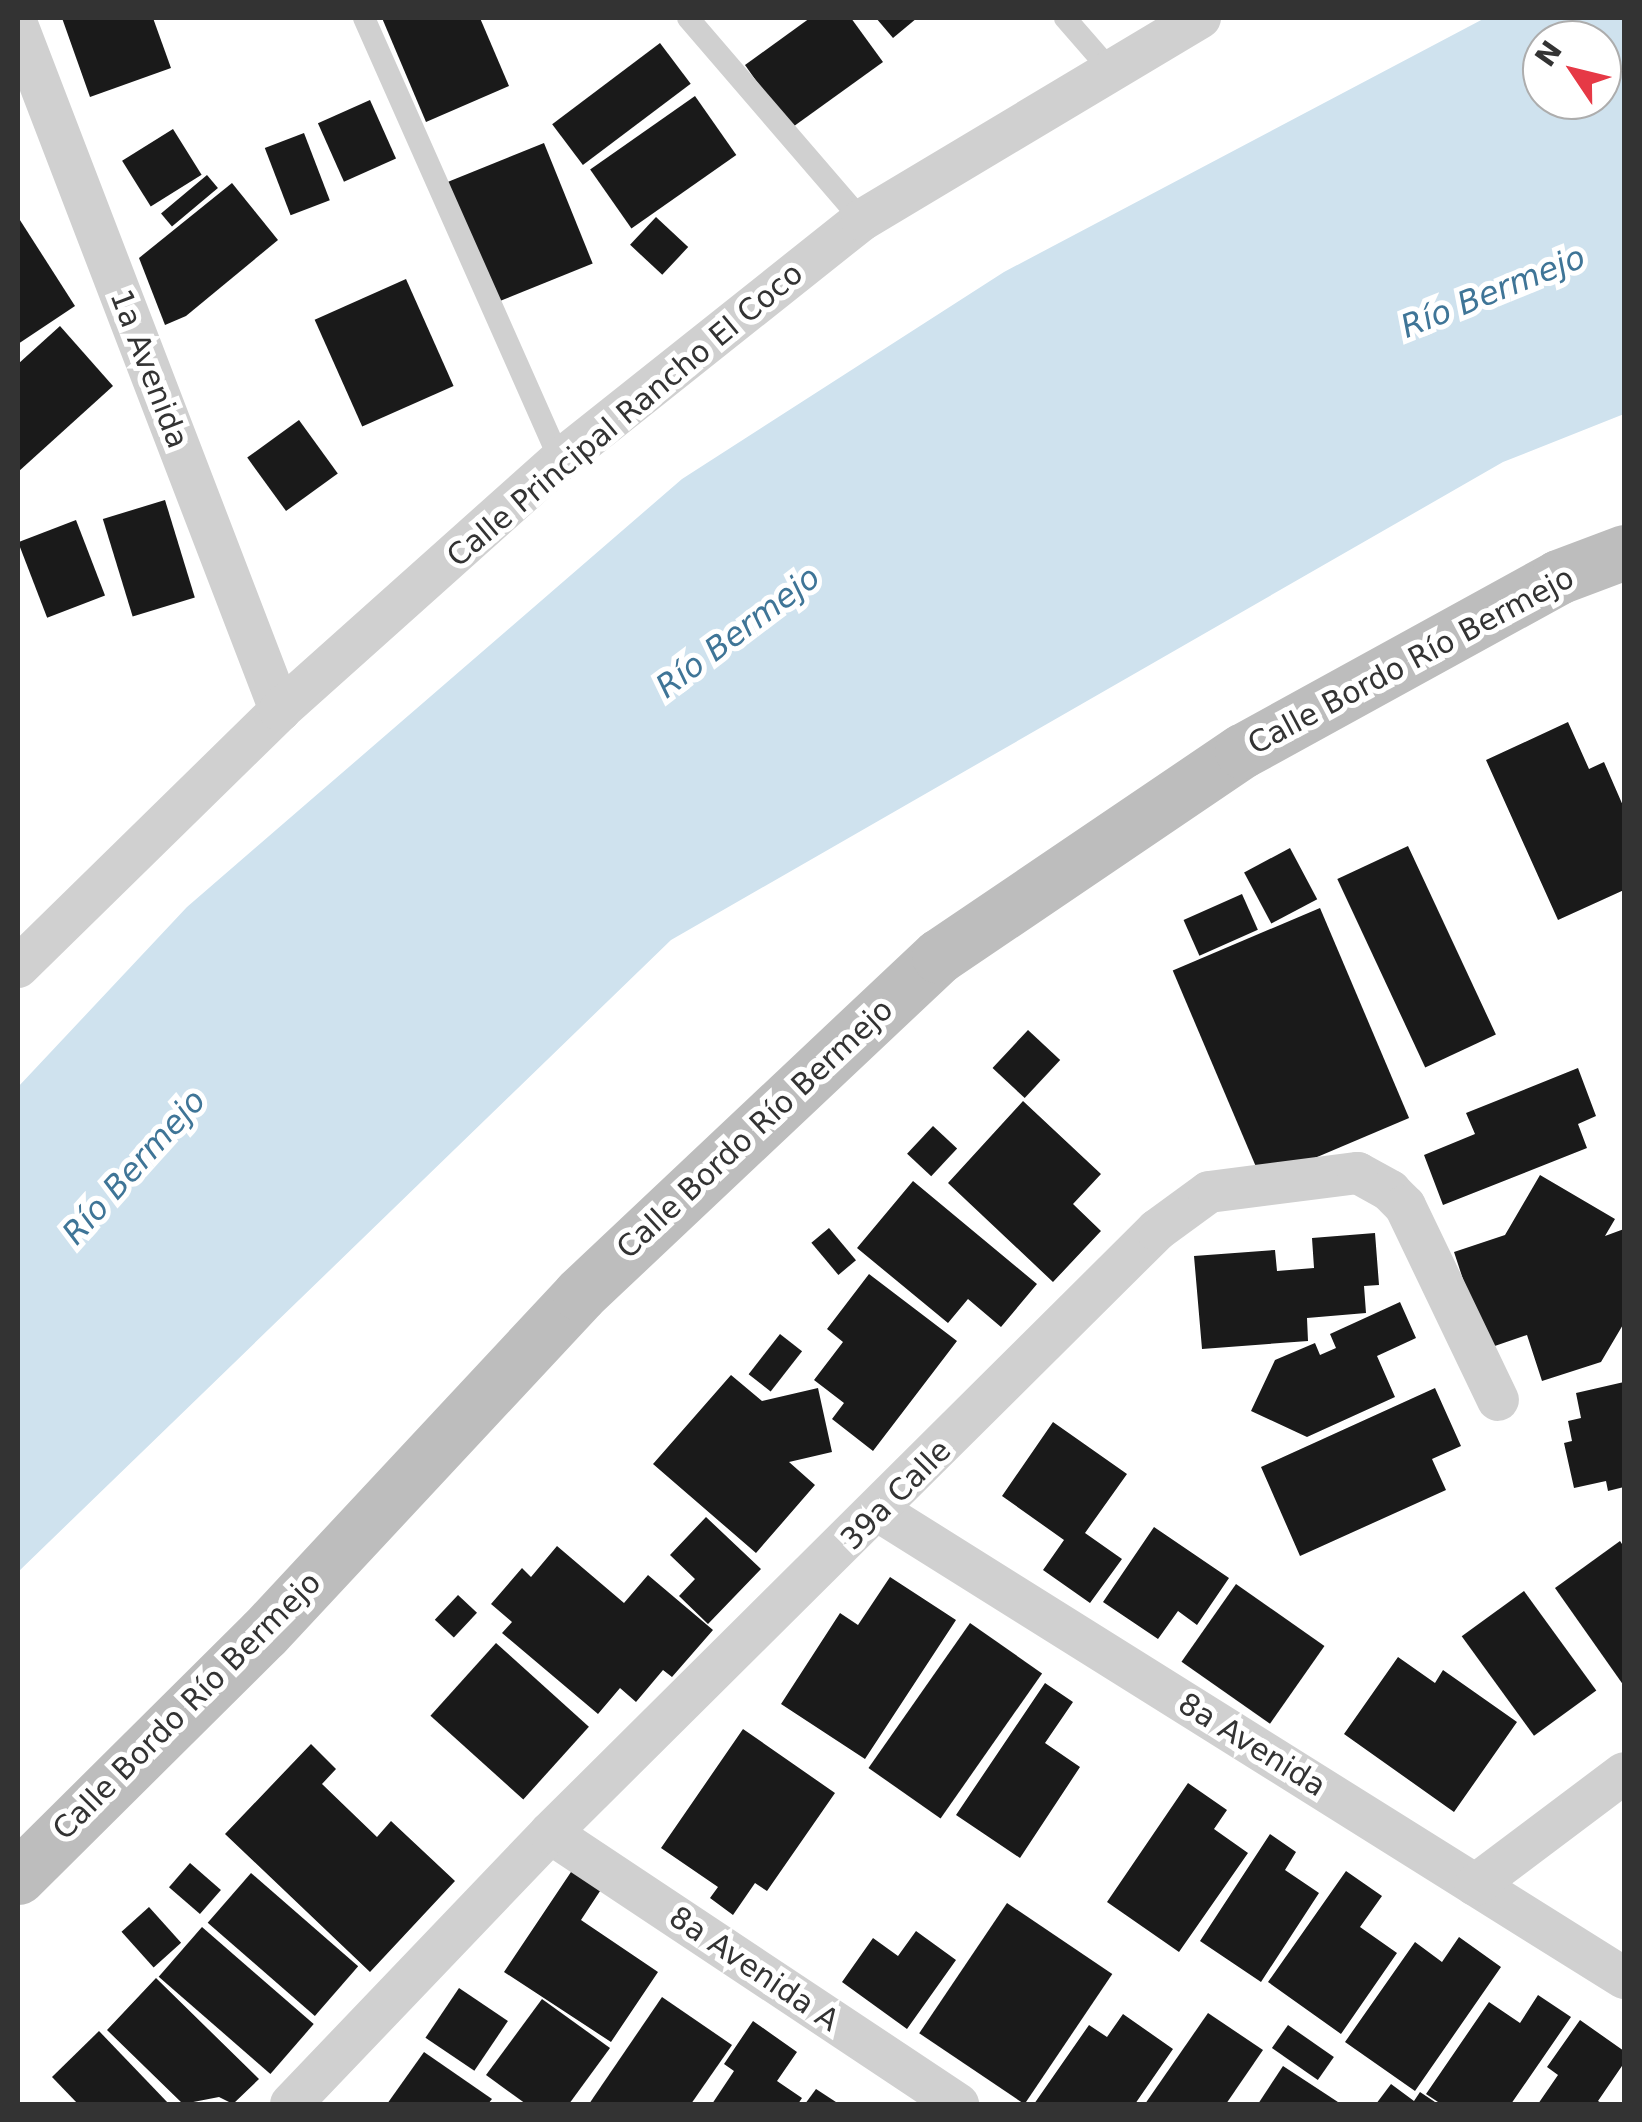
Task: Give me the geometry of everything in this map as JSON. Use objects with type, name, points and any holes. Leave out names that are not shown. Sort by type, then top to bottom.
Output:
[{"type":"main road","name":"Calle Bordo Río Bermejo","points":[[18,1877],[264,1632],[580,1294],[938,956],[1242,751],[1558,577],[1624,552]]},
{"type":"street","name":"Calle Principal Rancho El Coco","points":[[18,967],[280,710],[560,460],[862,220],[1200,18]]},
{"type":"street","name":"1a Avenida","points":[[18,27],[280,710]]},
{"type":"street","name":"39a Calle","points":[[291,2104],[550,1833],[880,1512],[1157,1230],[1209,1192],[1358,1173],[1390,1190],[1405,1206],[1498,1400]]},
{"type":"street","name":"8a Avenida","points":[[880,1512],[1624,1978]]},
{"type":"street","points":[[1475,1885],[1624,1773]]},
{"type":"street","name":"8a Avenida A","points":[[550,1833],[958,2104]]},
{"type":"lane","points":[[364,18],[560,460]]},
{"type":"lane","points":[[688,18],[862,220]]},
{"type":"lane","points":[[1065,18],[1110,71]]},
{"type":"water","name":"Río Bermejo","points":[[1485,18],[1624,18],[1624,414],[1503,462],[671,940],[18,1572],[18,1087],[187,907],[682,479],[1004,272]]},
{"type":"building","points":[[62,18],[153,18],[171,68],[90,97]]},
{"type":"building","points":[[382,18],[480,18],[509,86],[426,122]]},
{"type":"building","points":[[810,18],[851,18],[883,62],[790,129],[745,65]]},
{"type":"building","points":[[876,18],[917,18],[893,38]]},
{"type":"building","points":[[660,43],[691,84],[583,165],[552,124]]},
{"type":"building","points":[[695,96],[736,155],[631,228],[590,169]]},
{"type":"building","points":[[370,100],[396,158],[344,182],[318,123]]},
{"type":"building","points":[[173,129],[202,175],[151,207],[122,161]]},
{"type":"building","points":[[304,133],[330,200],[291,215],[265,148]]},
{"type":"building","points":[[544,143],[593,264],[493,304],[444,183]]},
{"type":"building","points":[[207,175],[218,188],[172,227],[161,214]]},
{"type":"building","points":[[232,183],[278,240],[186,316],[165,325],[139,258]]},
{"type":"building","points":[[18,217],[75,306],[18,344]]},
{"type":"building","points":[[656,217],[688,247],[662,275],[630,245]]},
{"type":"building","points":[[406,279],[454,386],[362,427],[315,320]]},
{"type":"building","points":[[60,326],[113,386],[18,472],[18,364]]},
{"type":"building","points":[[299,420],[338,473],[286,511],[247,458]]},
{"type":"building","points":[[165,500],[195,598],[133,617],[103,519]]},
{"type":"building","points":[[76,520],[105,596],[47,618],[18,542]]},
{"type":"building","points":[[1568,722],[1589,769],[1604,762],[1624,808],[1624,890],[1558,920],[1486,760]]},
{"type":"building","points":[[1408,846],[1496,1035],[1425,1067],[1337,879]]},
{"type":"building","points":[[1290,848],[1317,899],[1271,924],[1244,872]]},
{"type":"building","points":[[1242,894],[1258,930],[1199,956],[1184,920]]},
{"type":"building","points":[[1320,908],[1409,1118],[1262,1180],[1173,971]]},
{"type":"building","points":[[1028,1030],[1060,1060],[1025,1098],[993,1068]]},
{"type":"building","points":[[1578,1068],[1596,1116],[1578,1124],[1587,1148],[1443,1205],[1424,1155],[1475,1134],[1466,1113]]},
{"type":"building","points":[[1023,1101],[1101,1174],[1073,1204],[1101,1231],[1053,1282],[948,1183]]},
{"type":"building","points":[[933,1126],[957,1149],[931,1176],[907,1154]]},
{"type":"building","points":[[1540,1175],[1615,1219],[1605,1236],[1624,1229],[1624,1323],[1601,1362],[1542,1381],[1527,1335],[1486,1349],[1454,1252],[1505,1235]]},
{"type":"building","points":[[913,1181],[1037,1284],[1001,1327],[968,1299],[948,1323],[857,1248]]},
{"type":"building","points":[[829,1228],[856,1260],[838,1275],[811,1243]]},
{"type":"building","points":[[1375,1233],[1379,1285],[1364,1286],[1366,1313],[1307,1318],[1308,1341],[1202,1349],[1194,1256],[1275,1250],[1277,1271],[1314,1268],[1312,1238]]},
{"type":"building","points":[[869,1274],[957,1341],[873,1451],[832,1419],[844,1403],[814,1380],[843,1342],[827,1329]]},
{"type":"building","points":[[1400,1302],[1416,1338],[1377,1356],[1395,1397],[1307,1437],[1251,1411],[1275,1360],[1315,1343],[1320,1355],[1336,1348],[1330,1334]]},
{"type":"building","points":[[780,1334],[802,1351],[771,1391],[749,1374]]},
{"type":"building","points":[[731,1375],[762,1401],[818,1388],[832,1452],[789,1462],[815,1485],[756,1553],[653,1464]]},
{"type":"building","points":[[1624,1382],[1624,1487],[1608,1491],[1606,1481],[1574,1488],[1564,1443],[1572,1441],[1568,1421],[1581,1418],[1576,1393]]},
{"type":"building","points":[[1435,1388],[1461,1446],[1432,1459],[1446,1490],[1300,1556],[1261,1467]]},
{"type":"building","points":[[1053,1422],[1127,1474],[1085,1533],[1122,1559],[1090,1603],[1043,1570],[1064,1540],[1002,1496]]},
{"type":"building","points":[[706,1517],[761,1569],[708,1624],[679,1596],[695,1579],[670,1555]]},
{"type":"building","points":[[1154,1527],[1229,1578],[1197,1625],[1178,1611],[1158,1639],[1103,1602]]},
{"type":"building","points":[[1620,1541],[1624,1547],[1624,1686],[1555,1588]]},
{"type":"building","points":[[557,1546],[624,1603],[648,1575],[713,1630],[672,1677],[663,1670],[636,1702],[620,1688],[598,1714],[502,1633],[512,1622],[491,1604],[522,1568],[531,1577]]},
{"type":"building","points":[[890,1577],[956,1620],[865,1759],[781,1704],[840,1613],[858,1625]]},
{"type":"building","points":[[1236,1584],[1324,1646],[1270,1724],[1182,1662]]},
{"type":"building","points":[[1524,1591],[1596,1691],[1534,1736],[1462,1636]]},
{"type":"building","points":[[458,1595],[477,1613],[454,1638],[435,1620]]},
{"type":"building","points":[[970,1623],[1042,1673],[941,1818],[868,1768]]},
{"type":"building","points":[[496,1643],[589,1727],[523,1799],[430,1716]]},
{"type":"building","points":[[1398,1657],[1435,1683],[1443,1670],[1517,1722],[1454,1812],[1344,1734]]},
{"type":"building","points":[[1045,1683],[1073,1702],[1045,1743],[1080,1767],[1020,1858],[956,1815]]},
{"type":"building","points":[[743,1729],[835,1793],[767,1891],[755,1883],[733,1915],[710,1898],[718,1887],[661,1848]]},
{"type":"building","points":[[311,1744],[336,1769],[322,1784],[377,1837],[391,1821],[455,1881],[370,1972],[225,1834]]},
{"type":"building","points":[[1188,1783],[1227,1810],[1214,1829],[1248,1853],[1179,1952],[1107,1902]]},
{"type":"building","points":[[1270,1834],[1296,1852],[1285,1870],[1319,1893],[1261,1982],[1200,1941]]},
{"type":"building","points":[[190,1863],[221,1890],[200,1914],[169,1887]]},
{"type":"building","points":[[575,1866],[604,1885],[581,1920],[658,1972],[611,2042],[504,1972]]},
{"type":"building","points":[[1346,1871],[1382,1896],[1360,1927],[1397,1953],[1341,2034],[1268,1982]]},
{"type":"building","points":[[251,1873],[358,1966],[315,2016],[208,1923]]},
{"type":"building","points":[[1007,1903],[1112,1974],[1025,2104],[919,2033]]},
{"type":"building","points":[[149,1907],[181,1943],[154,1967],[122,1932]]},
{"type":"building","points":[[202,1927],[314,2024],[270,2074],[159,1977]]},
{"type":"building","points":[[916,1931],[956,1960],[907,2029],[842,1982],[873,1938],[898,1956]]},
{"type":"building","points":[[1459,1937],[1501,1967],[1415,2091],[1345,2042],[1415,1942],[1442,1962]]},
{"type":"building","points":[[156,1978],[259,2079],[233,2104],[219,2097],[183,2104],[107,2030]]},
{"type":"building","points":[[459,1988],[508,2021],[474,2071],[425,2038]]},
{"type":"building","points":[[1538,1995],[1571,2017],[1511,2104],[1441,2104],[1426,2094],[1489,2002],[1520,2023]]},
{"type":"building","points":[[662,1997],[732,2045],[691,2104],[589,2104]]},
{"type":"building","points":[[542,1999],[610,2048],[569,2104],[526,2104],[486,2075]]},
{"type":"building","points":[[1208,2013],[1263,2050],[1226,2104],[1145,2104]]},
{"type":"building","points":[[1123,2014],[1173,2049],[1135,2104],[1034,2104],[1089,2025],[1107,2037]]},
{"type":"building","points":[[1580,2020],[1624,2051],[1624,2063],[1598,2101],[1603,2104],[1538,2104],[1558,2075],[1547,2067]]},
{"type":"building","points":[[753,2021],[797,2052],[777,2081],[802,2098],[798,2104],[712,2104],[734,2071],[724,2064]]},
{"type":"building","points":[[1288,2025],[1334,2057],[1318,2080],[1272,2048]]},
{"type":"building","points":[[99,2031],[169,2104],[78,2104],[52,2077]]},
{"type":"building","points":[[424,2052],[492,2099],[488,2104],[387,2104]]},
{"type":"building","points":[[1283,2066],[1341,2104],[1258,2104]]},
{"type":"building","points":[[1391,2084],[1414,2101],[1420,2092],[1438,2104],[1376,2104]]},
{"type":"building","points":[[816,2089],[839,2104],[805,2104]]}]
